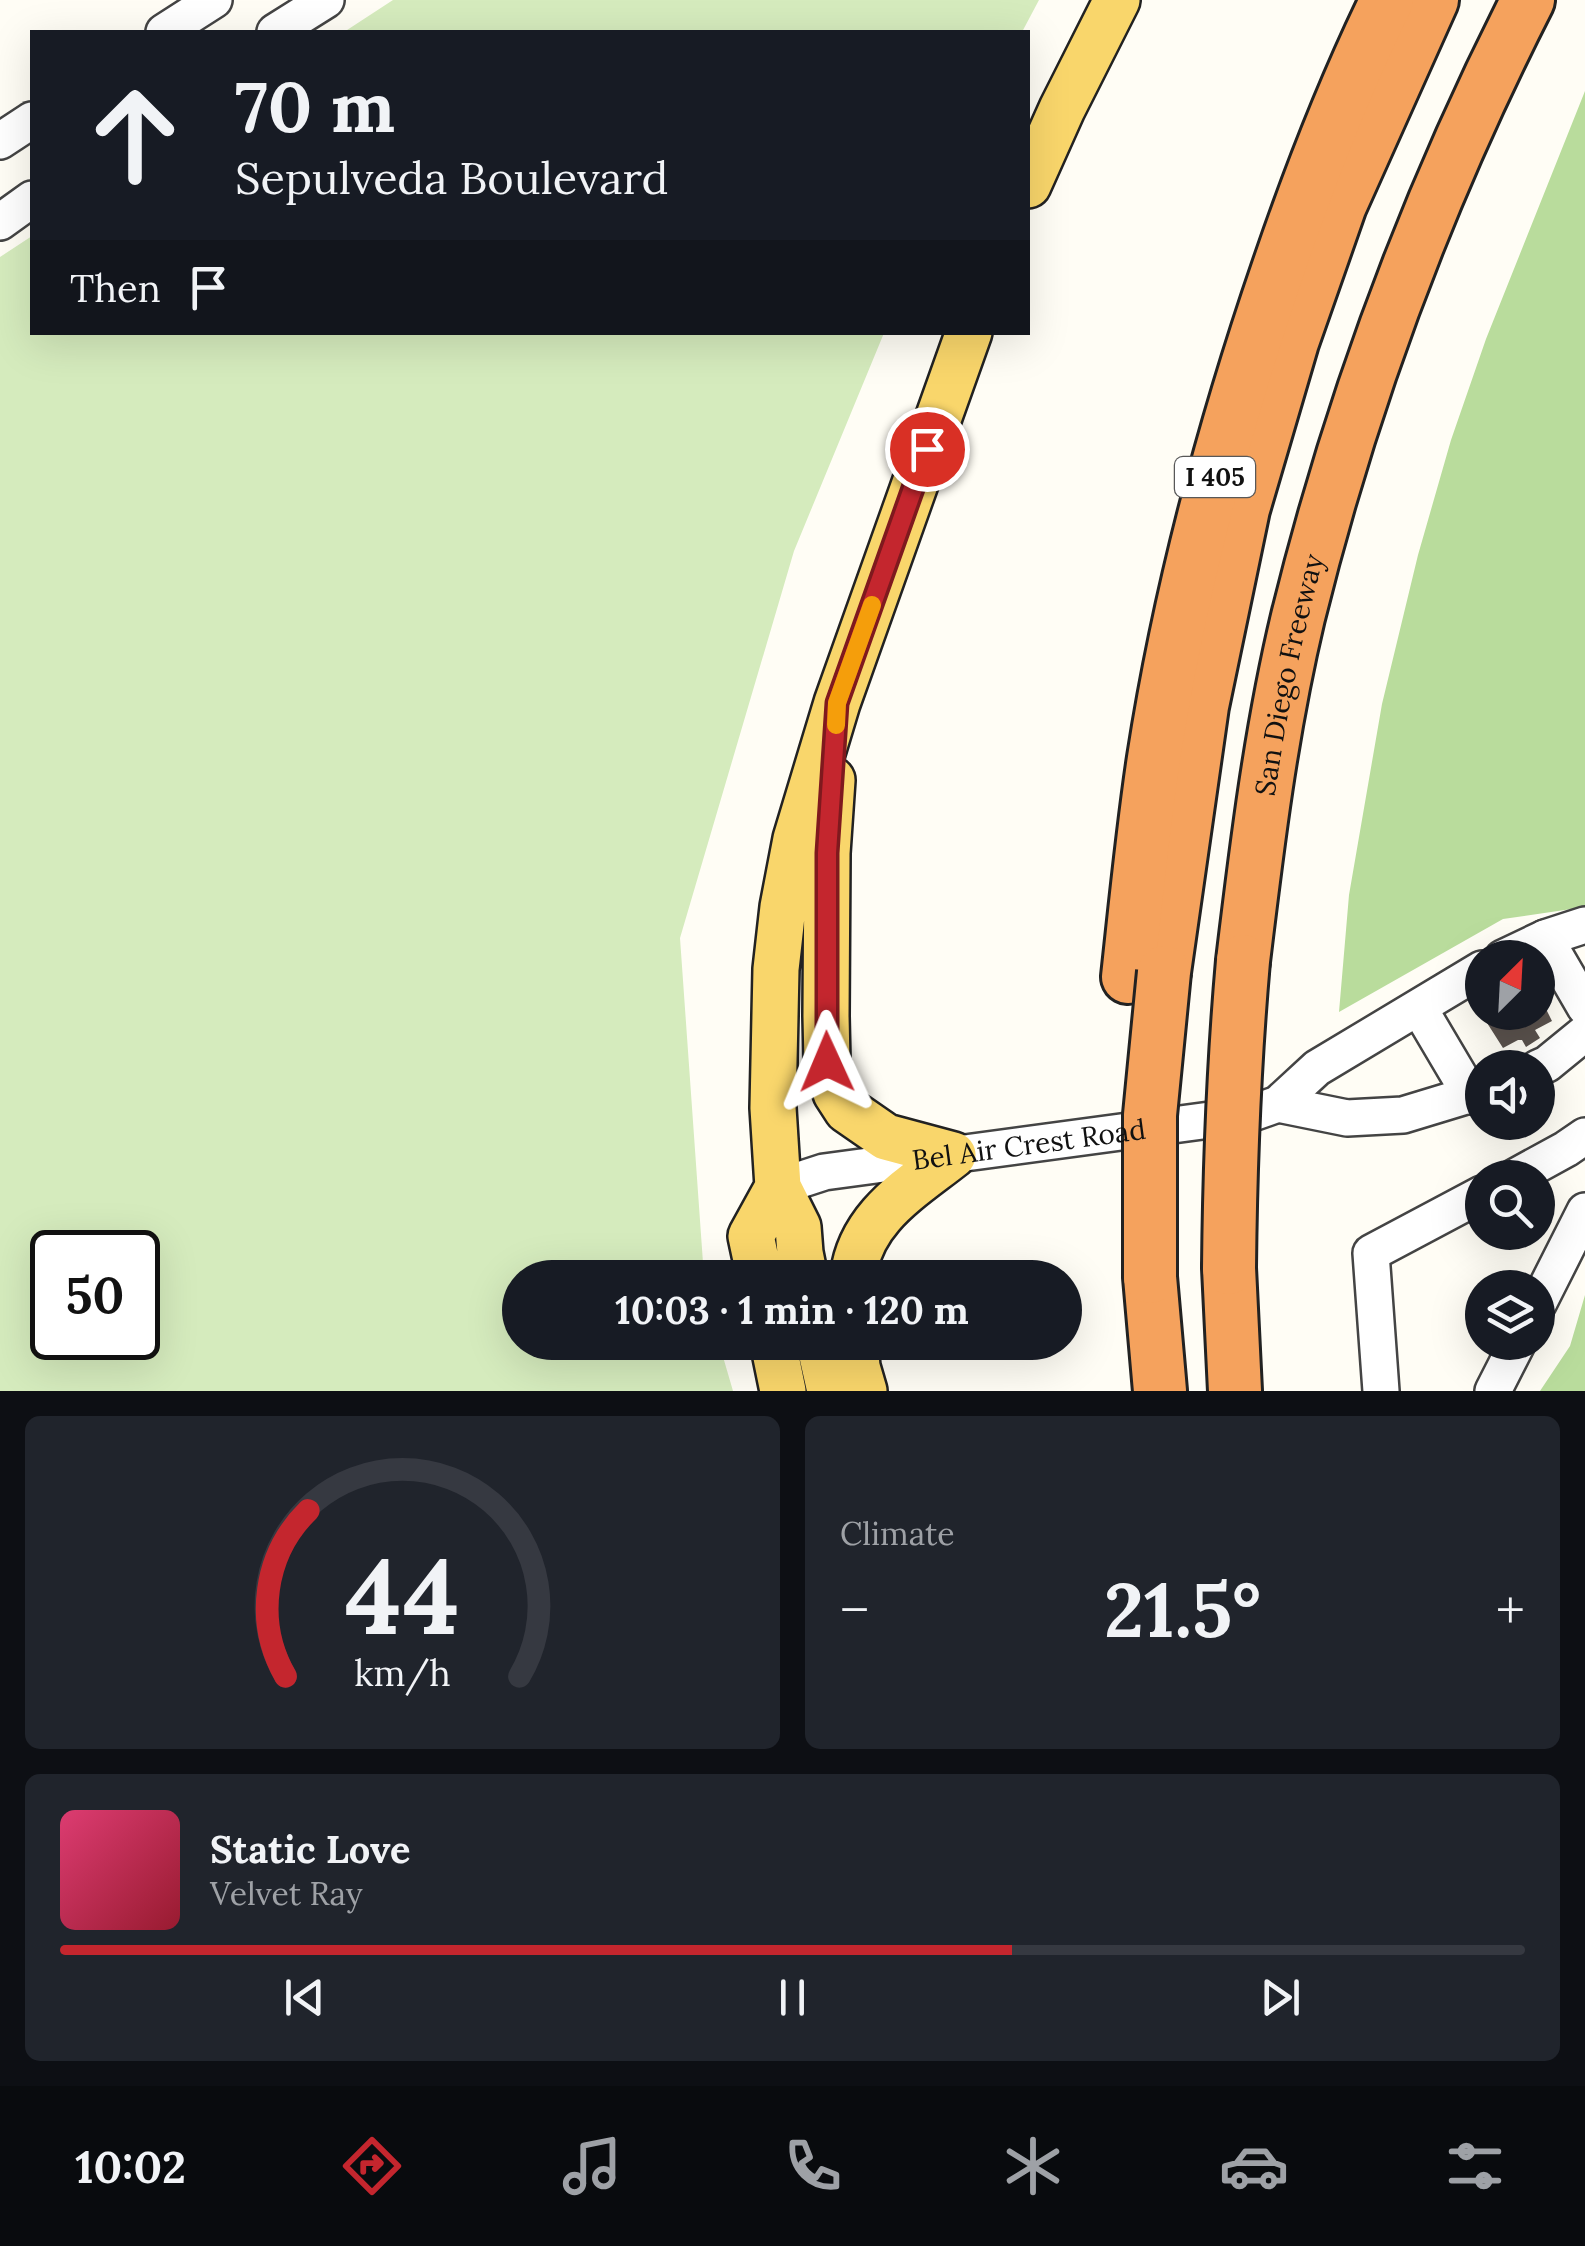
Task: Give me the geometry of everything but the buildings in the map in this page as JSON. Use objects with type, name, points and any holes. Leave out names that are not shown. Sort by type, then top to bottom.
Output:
[{"type":"highway","name":"I 405","points":[[1124,1391],[1134,1279],[1119,1107],[1146,974],[1155,756],[1176,639],[1199,532],[1256,334],[1303,197],[1387,0]]},
{"type":"highway","points":[[1146,974],[1244,509],[1292,342],[1340,205],[1432,0]]},
{"type":"highway","name":"San Diego Freeway","points":[[1235,1391],[1229,1268],[1237,1027],[1259,828],[1298,618],[1376,352],[1425,221],[1483,88],[1528,0]]},
{"type":"highway","points":[[1134,1279],[1160,1391]]},
{"type":"main road","points":[[1030,181],[1116,0]]},
{"type":"main road","points":[[801,1260],[798,1226],[778,1187],[773,1108],[776,970],[783,907],[796,839],[837,703],[968,335]]},
{"type":"main road","points":[[837,703],[827,853],[827,1062],[836,1093],[847,1110],[886,1137],[953,1155]]},
{"type":"main road","points":[[856,1260],[873,1222],[953,1155]]},
{"type":"main road","points":[[756,1260],[751,1236],[778,1187]]},
{"type":"main road","points":[[777,1360],[783,1391]]},
{"type":"main road","points":[[824,1360],[830,1391]]},
{"type":"main road","points":[[856,1360],[864,1391]]},
{"type":"street","points":[[167,30],[214,0]]},
{"type":"street","points":[[278,30],[326,0]]},
{"type":"street","points":[[0,141],[30,121]]},
{"type":"street","points":[[0,222],[30,200]]},
{"type":"street","points":[[1541,940],[1585,926]]},
{"type":"street","points":[[1545,938],[1585,1007]]},
{"type":"street","name":"Bel Air Crest Road","points":[[778,1187],[824,1172],[1247,1115],[1278,1104],[1317,1068],[1465,979]]},
{"type":"street","points":[[1418,1008],[1465,1077]]},
{"type":"street","points":[[1555,1057],[1585,1033]]},
{"type":"street","name":"Bel Air Crest Road","points":[[1278,1104],[1347,1118],[1404,1115],[1465,1097]]},
{"type":"street","points":[[1546,1160],[1585,1136]]},
{"type":"street","points":[[1381,1391],[1372,1253],[1465,1203]]},
{"type":"street","points":[[1555,1270],[1585,1211]]},
{"type":"street","points":[[1494,1391],[1509,1360]]},
{"type":"green space","points":[[393,0],[1039,0],[1023,30],[347,30]]},
{"type":"green space","points":[[1585,91],[1585,907],[1503,919],[1339,1012],[1349,895],[1382,704],[1418,555],[1451,440],[1486,339]]},
{"type":"green space","points":[[30,237],[30,335],[883,335],[794,551],[680,938],[703,1260],[502,1260],[502,1360],[724,1360],[733,1391],[0,1391],[0,257]]},
{"type":"green space","points":[[1585,1295],[1585,1391],[1540,1391],[1570,1346]]},
{"type":"slow traffic","points":[[836,725],[837,703],[872,605]]},
{"type":"route","points":[[827,1062],[827,853],[837,703],[927,449]]}]
